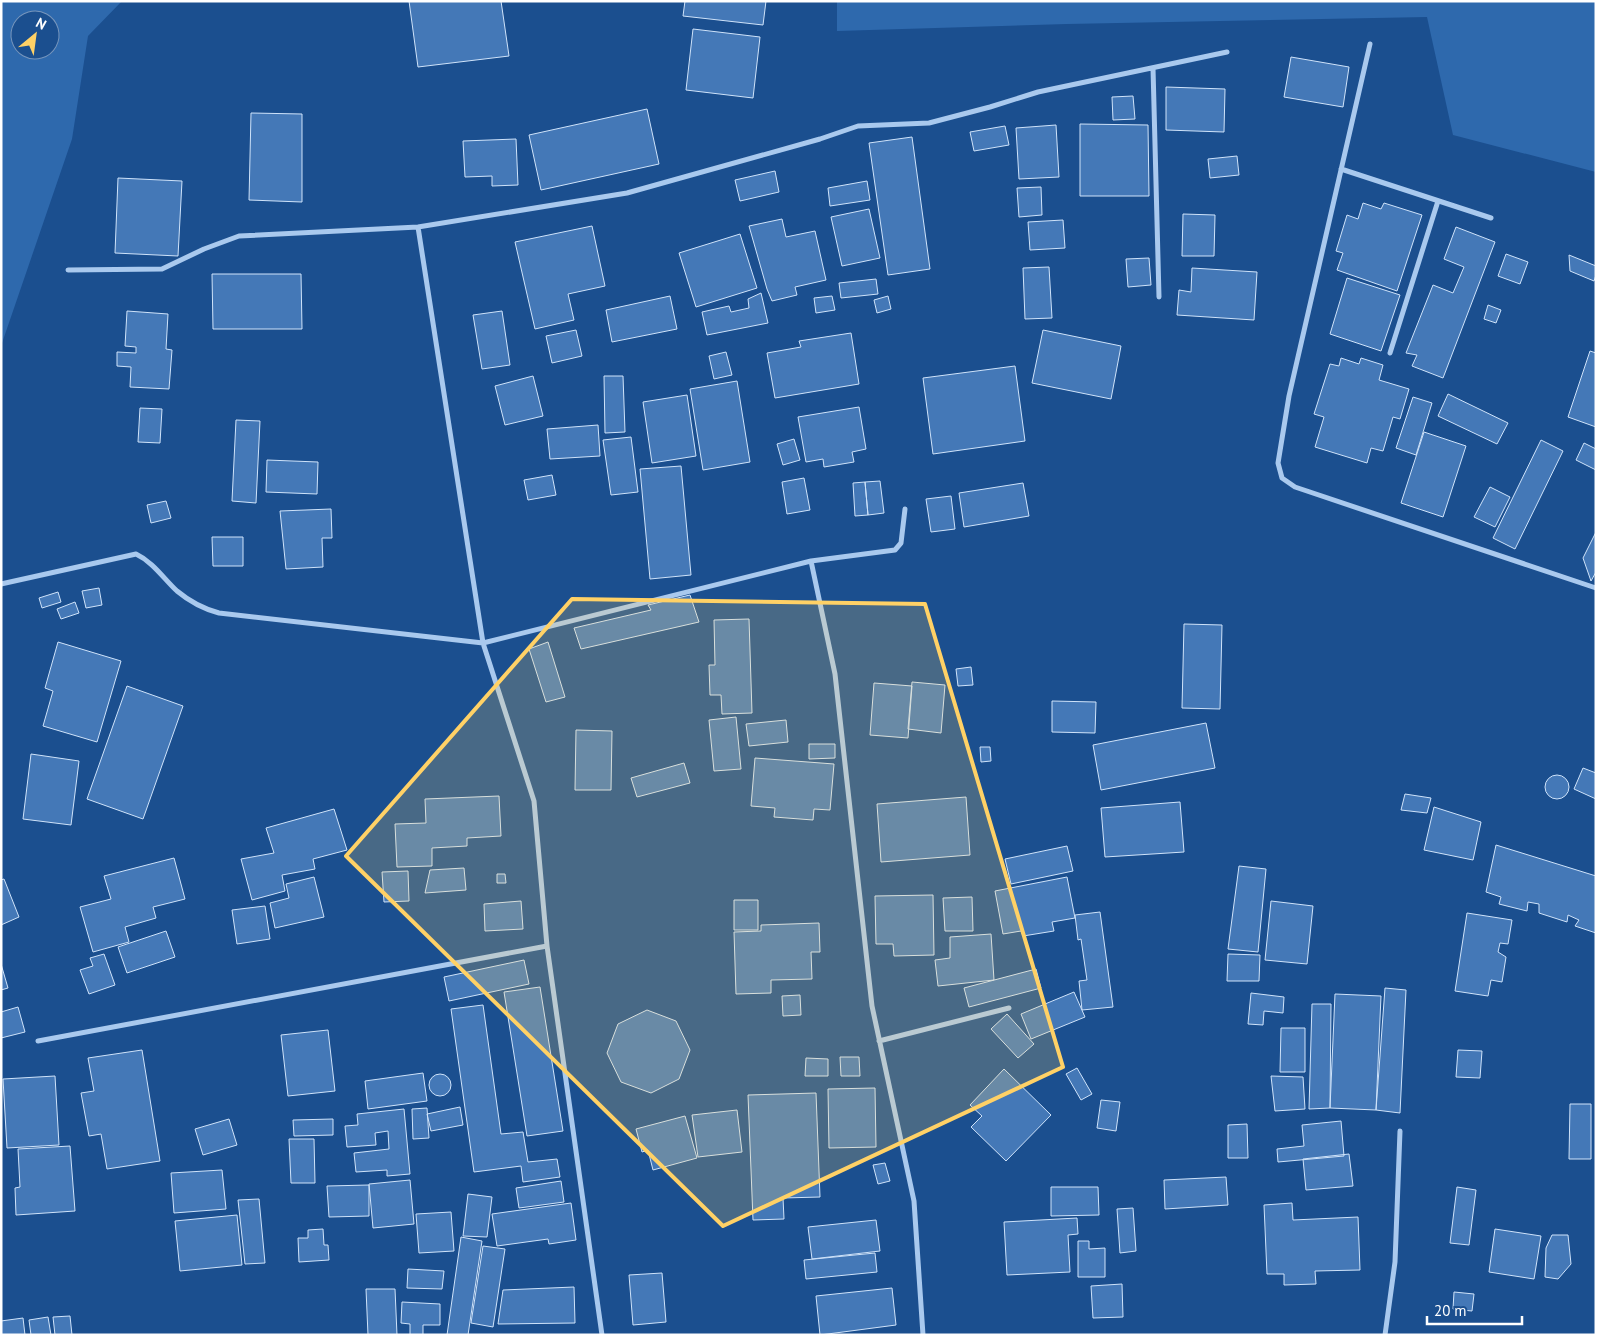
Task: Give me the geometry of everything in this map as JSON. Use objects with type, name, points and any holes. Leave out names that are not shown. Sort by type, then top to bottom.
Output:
[{"type":"street","points":[[1370,44],[1290,396],[1278,463],[1282,478],[1295,487],[1596,588]]},
{"type":"street","points":[[68,270],[162,268],[239,236],[418,227],[627,193],[820,139],[858,126],[929,122],[990,107],[1038,92],[1227,52]]},
{"type":"street","points":[[1153,68],[1159,297]]},
{"type":"street","points":[[1341,169],[1491,218]]},
{"type":"street","points":[[1390,353],[1438,200]]},
{"type":"street","points":[[418,227],[483,642],[534,801],[547,946],[602,1335]]},
{"type":"street","points":[[1,584],[136,554],[148,561],[187,598],[211,611],[483,642],[812,561],[895,550],[901,544],[905,509]]},
{"type":"street","points":[[812,561],[835,674],[872,1006],[914,1202],[923,1335]]},
{"type":"street","points":[[38,1041],[547,946]]},
{"type":"street","points":[[879,1041],[1009,1008]]},
{"type":"street","points":[[1386,1335],[1395,1262],[1400,1131]]},
{"type":"highlighted area","points":[[572,599],[925,604],[1063,1067],[723,1226],[346,856]]},
{"type":"shaded area","points":[[1,1],[122,1],[88,36],[72,139],[1,346]]},
{"type":"shaded area","points":[[837,1],[1596,1],[1596,172],[1453,135],[1427,17],[1067,24],[837,31]]},
{"type":"building","points":[[409,1],[501,1],[509,56],[418,67]]},
{"type":"building","points":[[685,1],[766,1],[763,25],[683,16]]},
{"type":"building","points":[[693,29],[760,37],[753,98],[686,90]]},
{"type":"building","points":[[1291,57],[1349,67],[1343,107],[1284,97]]},
{"type":"building","points":[[1166,87],[1225,89],[1224,132],[1166,130]]},
{"type":"building","points":[[1133,96],[1135,119],[1113,120],[1112,97]]},
{"type":"building","points":[[647,109],[659,164],[541,190],[529,135]]},
{"type":"building","points":[[251,113],[302,114],[302,202],[249,200]]},
{"type":"building","points":[[1080,124],[1148,125],[1149,196],[1080,196]]},
{"type":"building","points":[[1056,125],[1059,177],[1019,179],[1016,128]]},
{"type":"building","points":[[1005,126],[1009,145],[974,151],[970,132]]},
{"type":"building","points":[[912,137],[930,269],[888,275],[869,143]]},
{"type":"building","points":[[516,139],[518,185],[492,186],[492,176],[465,177],[463,141]]},
{"type":"building","points":[[1237,156],[1239,175],[1210,178],[1208,159]]},
{"type":"building","points":[[775,171],[779,192],[740,201],[735,180]]},
{"type":"building","points":[[118,178],[182,181],[178,256],[115,253]]},
{"type":"building","points":[[867,181],[870,200],[830,206],[828,188]]},
{"type":"building","points":[[1041,187],[1042,215],[1019,217],[1017,188]]},
{"type":"building","points":[[1363,203],[1381,209],[1384,203],[1422,215],[1397,291],[1337,270],[1343,253],[1336,251],[1347,215],[1358,219]]},
{"type":"building","points":[[869,209],[880,258],[842,266],[831,217]]},
{"type":"building","points":[[1183,214],[1215,215],[1214,256],[1182,256]]},
{"type":"building","points":[[782,219],[786,237],[815,231],[826,280],[795,287],[797,295],[772,301],[749,226]]},
{"type":"building","points":[[1063,220],[1065,248],[1030,250],[1028,222]]},
{"type":"building","points":[[592,226],[605,286],[568,294],[574,320],[535,329],[515,242]]},
{"type":"building","points":[[1456,227],[1495,242],[1443,378],[1412,366],[1417,355],[1406,353],[1433,285],[1453,293],[1464,267],[1444,259]]},
{"type":"building","points":[[740,234],[757,288],[696,307],[679,253]]},
{"type":"building","points":[[1506,254],[1528,262],[1520,284],[1498,276]]},
{"type":"building","points":[[1569,255],[1596,266],[1594,281],[1570,271]]},
{"type":"building","points":[[1149,258],[1151,285],[1128,287],[1126,259]]},
{"type":"building","points":[[1049,267],[1052,318],[1025,319],[1023,268]]},
{"type":"building","points":[[1192,268],[1257,272],[1254,320],[1177,315],[1179,290],[1191,292]]},
{"type":"building","points":[[212,274],[301,274],[302,329],[213,329]]},
{"type":"building","points":[[1347,278],[1400,295],[1381,351],[1330,334]]},
{"type":"building","points":[[876,279],[878,294],[841,298],[839,283]]},
{"type":"building","points":[[761,293],[768,323],[707,335],[702,312],[729,306],[731,312],[749,308],[748,299]]},
{"type":"building","points":[[670,296],[677,329],[612,342],[606,310]]},
{"type":"building","points":[[832,296],[835,310],[816,313],[814,298]]},
{"type":"building","points":[[888,296],[891,309],[877,313],[874,300]]},
{"type":"building","points":[[1488,305],[1501,310],[1496,323],[1484,319]]},
{"type":"building","points":[[127,311],[168,314],[166,349],[172,350],[169,389],[130,387],[131,367],[117,366],[117,352],[136,353],[136,347],[125,346]]},
{"type":"building","points":[[502,311],[510,365],[482,369],[473,315]]},
{"type":"building","points":[[576,330],[582,356],[552,363],[546,336]]},
{"type":"building","points":[[1043,330],[1121,346],[1111,399],[1032,383]]},
{"type":"building","points":[[851,333],[859,384],[775,398],[767,353],[801,347],[799,341]]},
{"type":"building","points":[[1590,351],[1596,353],[1596,427],[1568,417]]},
{"type":"building","points":[[726,352],[732,375],[714,379],[709,356]]},
{"type":"building","points":[[1341,358],[1359,364],[1361,358],[1383,365],[1379,380],[1409,389],[1400,419],[1393,417],[1383,451],[1371,448],[1367,463],[1315,447],[1324,417],[1314,414],[1330,364],[1339,366]]},
{"type":"building","points":[[1015,366],[1025,441],[933,454],[923,378]]},
{"type":"building","points":[[533,376],[543,416],[505,425],[495,386]]},
{"type":"building","points":[[604,376],[623,376],[625,432],[605,433]]},
{"type":"building","points":[[737,381],[750,462],[703,470],[690,389]]},
{"type":"building","points":[[1448,394],[1508,423],[1497,444],[1438,416]]},
{"type":"building","points":[[687,395],[696,456],[652,463],[643,402]]},
{"type":"building","points":[[1413,397],[1432,403],[1416,455],[1396,448]]},
{"type":"building","points":[[859,407],[866,449],[852,452],[854,462],[824,467],[823,459],[806,462],[798,417]]},
{"type":"building","points":[[140,408],[162,409],[160,443],[138,442]]},
{"type":"building","points":[[236,420],[260,421],[256,503],[232,501]]},
{"type":"building","points":[[598,425],[600,456],[550,459],[547,429]]},
{"type":"building","points":[[1424,432],[1466,446],[1443,517],[1401,503]]},
{"type":"building","points":[[631,437],[638,492],[611,495],[603,440]]},
{"type":"building","points":[[794,439],[800,460],[783,465],[777,444]]},
{"type":"building","points":[[1541,440],[1563,451],[1515,549],[1493,538]]},
{"type":"building","points":[[1584,443],[1596,449],[1596,470],[1576,460]]},
{"type":"building","points":[[267,460],[318,462],[317,494],[266,492]]},
{"type":"building","points":[[681,466],[691,575],[650,579],[640,469]]},
{"type":"building","points":[[552,475],[556,495],[528,500],[524,480]]},
{"type":"building","points":[[804,478],[810,510],[787,514],[782,482]]},
{"type":"building","points":[[880,481],[884,513],[868,515],[865,482]]},
{"type":"building","points":[[865,482],[868,515],[855,516],[853,483]]},
{"type":"building","points":[[1023,483],[1029,516],[964,527],[959,493]]},
{"type":"building","points":[[1490,487],[1510,497],[1495,527],[1474,517]]},
{"type":"building","points":[[951,496],[955,529],[931,532],[926,499]]},
{"type":"building","points":[[166,501],[171,518],[151,523],[147,505]]},
{"type":"building","points":[[331,509],[332,538],[322,538],[323,567],[286,569],[280,511]]},
{"type":"building","points":[[1596,532],[1596,572],[1591,581],[1583,558]]},
{"type":"building","points":[[212,537],[243,537],[243,566],[213,566]]},
{"type":"building","points":[[99,588],[102,605],[86,608],[82,591]]},
{"type":"building","points":[[58,592],[61,602],[42,608],[39,598]]},
{"type":"building","points":[[690,595],[699,622],[581,649],[574,628],[651,610],[648,605]]},
{"type":"building","points":[[75,602],[79,613],[61,619],[57,609]]},
{"type":"building","points":[[749,619],[752,713],[722,714],[721,695],[710,695],[709,665],[715,665],[714,620]]},
{"type":"building","points":[[1184,624],[1222,625],[1220,709],[1182,708]]},
{"type":"building","points":[[58,642],[121,661],[97,742],[43,726],[53,691],[45,688]]},
{"type":"building","points":[[548,642],[565,697],[546,702],[529,649]]},
{"type":"building","points":[[971,667],[973,685],[958,686],[956,669]]},
{"type":"building","points":[[912,682],[945,685],[941,733],[908,729]]},
{"type":"building","points":[[874,683],[912,686],[908,738],[870,735]]},
{"type":"building","points":[[127,686],[183,706],[143,819],[87,799]]},
{"type":"building","points":[[1052,701],[1096,702],[1095,733],[1052,732]]},
{"type":"building","points":[[736,717],[741,769],[714,771],[709,720]]},
{"type":"building","points":[[786,720],[788,742],[749,746],[746,724]]},
{"type":"building","points":[[1206,723],[1215,768],[1101,790],[1093,745]]},
{"type":"building","points":[[576,730],[612,731],[611,790],[575,790]]},
{"type":"building","points":[[809,744],[835,744],[835,758],[809,759]]},
{"type":"building","points":[[980,747],[990,747],[991,761],[981,762]]},
{"type":"building","points":[[31,754],[79,761],[71,825],[23,819]]},
{"type":"building","points":[[755,758],[834,764],[830,810],[814,809],[813,820],[774,817],[775,808],[751,806]]},
{"type":"building","points":[[684,763],[690,783],[637,797],[631,778]]},
{"type":"building","points":[[1583,768],[1596,773],[1596,799],[1574,789]]},
{"type":"building","points":[[1552,775],[1562,775],[1569,782],[1569,792],[1562,799],[1552,799],[1545,792],[1545,782]]},
{"type":"building","points":[[1405,794],[1431,798],[1427,813],[1401,810]]},
{"type":"building","points":[[499,796],[501,836],[467,838],[467,846],[432,848],[432,866],[397,867],[395,824],[426,823],[425,799]]},
{"type":"building","points":[[966,797],[970,855],[881,862],[877,804]]},
{"type":"building","points":[[1180,802],[1184,852],[1105,857],[1101,808]]},
{"type":"building","points":[[1434,807],[1481,822],[1473,860],[1424,850]]},
{"type":"building","points":[[334,809],[347,850],[313,859],[315,869],[282,875],[285,891],[252,900],[241,859],[274,853],[266,828]]},
{"type":"building","points":[[1496,845],[1596,876],[1596,933],[1575,926],[1579,920],[1568,915],[1567,922],[1539,913],[1539,904],[1528,902],[1527,911],[1499,904],[1501,897],[1486,892]]},
{"type":"building","points":[[1067,846],[1073,871],[1011,884],[1005,859]]},
{"type":"building","points":[[174,858],[185,899],[153,907],[156,918],[125,927],[129,942],[93,952],[80,907],[111,899],[104,876]]},
{"type":"building","points":[[1239,866],[1266,869],[1258,952],[1228,949]]},
{"type":"building","points":[[464,868],[466,890],[425,893],[430,870]]},
{"type":"building","points":[[408,871],[409,901],[384,902],[382,872]]},
{"type":"building","points":[[497,874],[505,874],[506,883],[497,883]]},
{"type":"building","points":[[314,877],[324,917],[275,928],[270,903],[289,898],[286,884]]},
{"type":"building","points":[[1067,877],[1075,918],[1052,922],[1054,931],[1023,936],[1021,931],[1003,934],[995,891]]},
{"type":"building","points":[[4,879],[19,917],[1,925],[1,880]]},
{"type":"building","points":[[933,895],[934,955],[894,956],[893,944],[876,944],[875,896]]},
{"type":"building","points":[[972,897],[973,931],[945,931],[943,898]]},
{"type":"building","points":[[734,900],[758,900],[758,930],[734,930]]},
{"type":"building","points":[[521,901],[523,929],[485,931],[484,904]]},
{"type":"building","points":[[1271,901],[1313,906],[1307,964],[1265,960]]},
{"type":"building","points":[[265,906],[270,939],[237,944],[232,910]]},
{"type":"building","points":[[1100,912],[1113,1007],[1082,1010],[1079,981],[1087,980],[1081,939],[1078,940],[1075,915]]},
{"type":"building","points":[[1467,913],[1512,920],[1508,944],[1500,943],[1498,952],[1506,957],[1502,982],[1491,980],[1488,996],[1455,991]]},
{"type":"building","points":[[819,923],[820,952],[811,952],[812,979],[771,980],[771,993],[736,994],[734,932],[761,931],[761,925]]},
{"type":"building","points":[[166,931],[175,957],[127,973],[118,947]]},
{"type":"building","points":[[991,934],[994,980],[938,986],[935,960],[950,958],[950,937]]},
{"type":"building","points":[[104,954],[115,985],[89,994],[80,970],[93,966],[90,958]]},
{"type":"building","points":[[1228,954],[1260,955],[1259,981],[1227,981]]},
{"type":"building","points":[[524,960],[529,984],[449,1001],[444,977]]},
{"type":"building","points":[[1,964],[8,988],[1,990]]},
{"type":"building","points":[[1036,969],[1041,988],[969,1007],[964,988]]},
{"type":"building","points":[[540,987],[563,1131],[527,1136],[504,992]]},
{"type":"building","points":[[1385,988],[1406,990],[1400,1113],[1376,1110]]},
{"type":"building","points":[[1074,992],[1085,1017],[1031,1039],[1021,1014]]},
{"type":"building","points":[[1251,993],[1284,997],[1283,1013],[1264,1011],[1263,1025],[1248,1024]]},
{"type":"building","points":[[1335,994],[1381,996],[1376,1110],[1330,1108]]},
{"type":"building","points":[[800,995],[801,1015],[783,1016],[782,996]]},
{"type":"building","points":[[1312,1004],[1331,1004],[1330,1108],[1309,1109]]},
{"type":"building","points":[[483,1005],[501,1134],[523,1132],[528,1162],[557,1159],[560,1177],[523,1182],[521,1166],[474,1172],[451,1009]]},
{"type":"building","points":[[18,1007],[25,1032],[1,1038],[1,1012]]},
{"type":"building","points":[[647,1010],[676,1021],[690,1050],[679,1079],[651,1093],[621,1082],[607,1053],[618,1024]]},
{"type":"building","points":[[1007,1014],[1034,1044],[1018,1058],[991,1029]]},
{"type":"building","points":[[1281,1028],[1305,1028],[1305,1072],[1280,1072]]},
{"type":"building","points":[[328,1030],[335,1091],[288,1096],[281,1035]]},
{"type":"building","points":[[142,1050],[160,1161],[107,1169],[101,1134],[89,1136],[81,1093],[94,1091],[88,1058]]},
{"type":"building","points":[[1458,1050],[1482,1051],[1480,1078],[1456,1077]]},
{"type":"building","points":[[840,1057],[859,1057],[860,1076],[841,1076]]},
{"type":"building","points":[[806,1058],[828,1059],[828,1076],[805,1076]]},
{"type":"building","points":[[1077,1068],[1092,1094],[1081,1100],[1066,1074]]},
{"type":"building","points":[[1004,1069],[1051,1115],[1006,1161],[971,1127],[982,1116],[970,1105]]},
{"type":"building","points":[[423,1073],[427,1101],[368,1109],[365,1081]]},
{"type":"building","points":[[440,1074],[448,1077],[451,1085],[448,1093],[440,1096],[432,1093],[429,1085],[432,1077]]},
{"type":"building","points":[[55,1076],[59,1145],[7,1148],[3,1079]]},
{"type":"building","points":[[1271,1076],[1303,1077],[1305,1109],[1275,1111]]},
{"type":"building","points":[[875,1088],[876,1147],[829,1148],[828,1089]]},
{"type":"building","points":[[816,1093],[820,1197],[783,1198],[784,1219],[753,1220],[748,1095]]},
{"type":"building","points":[[1101,1100],[1120,1102],[1116,1131],[1097,1128]]},
{"type":"building","points":[[1570,1104],[1591,1104],[1591,1159],[1569,1159]]},
{"type":"building","points":[[460,1107],[463,1125],[431,1131],[427,1114]]},
{"type":"building","points":[[427,1108],[429,1138],[413,1139],[412,1109]]},
{"type":"building","points":[[404,1109],[410,1174],[387,1176],[387,1170],[356,1172],[354,1153],[389,1149],[388,1131],[375,1133],[376,1145],[347,1147],[345,1126],[358,1125],[357,1114]]},
{"type":"building","points":[[737,1110],[742,1152],[698,1157],[692,1115]]},
{"type":"building","points":[[685,1116],[697,1158],[653,1170],[648,1150],[642,1152],[636,1129]]},
{"type":"building","points":[[229,1119],[237,1145],[203,1155],[195,1129]]},
{"type":"building","points":[[333,1119],[333,1135],[294,1136],[293,1120]]},
{"type":"building","points":[[1341,1121],[1344,1156],[1278,1162],[1277,1149],[1304,1146],[1302,1125]]},
{"type":"building","points":[[1247,1124],[1248,1158],[1228,1158],[1228,1125]]},
{"type":"building","points":[[289,1139],[314,1139],[315,1183],[291,1183]]},
{"type":"building","points":[[70,1146],[75,1211],[16,1215],[15,1188],[20,1187],[18,1149]]},
{"type":"building","points":[[1349,1154],[1353,1186],[1306,1190],[1303,1159]]},
{"type":"building","points":[[885,1163],[890,1181],[878,1184],[873,1165]]},
{"type":"building","points":[[222,1170],[226,1209],[174,1213],[171,1173]]},
{"type":"building","points":[[1226,1177],[1228,1205],[1165,1209],[1164,1180]]},
{"type":"building","points":[[410,1180],[414,1224],[373,1228],[369,1184]]},
{"type":"building","points":[[561,1181],[564,1202],[519,1208],[516,1188]]},
{"type":"building","points":[[369,1185],[369,1216],[329,1217],[327,1186]]},
{"type":"building","points":[[1051,1187],[1098,1187],[1099,1215],[1051,1216]]},
{"type":"building","points":[[1457,1187],[1476,1190],[1469,1245],[1450,1243]]},
{"type":"building","points":[[468,1194],[492,1197],[487,1237],[463,1236]]},
{"type":"building","points":[[259,1199],[265,1263],[245,1264],[238,1200]]},
{"type":"building","points":[[571,1203],[576,1240],[549,1244],[548,1239],[497,1246],[492,1214]]},
{"type":"building","points":[[1292,1203],[1293,1220],[1358,1217],[1360,1270],[1315,1271],[1316,1284],[1284,1285],[1284,1274],[1267,1274],[1264,1205]]},
{"type":"building","points":[[1133,1208],[1136,1251],[1120,1253],[1117,1209]]},
{"type":"building","points":[[451,1212],[454,1251],[419,1253],[416,1214]]},
{"type":"building","points":[[237,1215],[242,1265],[180,1271],[175,1221]]},
{"type":"building","points":[[1077,1218],[1078,1234],[1068,1235],[1070,1272],[1007,1275],[1004,1222]]},
{"type":"building","points":[[876,1220],[880,1251],[812,1259],[808,1227]]},
{"type":"building","points":[[323,1229],[324,1245],[328,1245],[329,1260],[299,1262],[298,1238],[308,1238],[308,1230]]},
{"type":"building","points":[[1495,1229],[1541,1236],[1534,1279],[1489,1272]]},
{"type":"building","points":[[1552,1235],[1568,1235],[1571,1264],[1558,1279],[1545,1277],[1546,1248]]},
{"type":"building","points":[[461,1237],[482,1241],[468,1335],[447,1335]]},
{"type":"building","points":[[1078,1241],[1089,1241],[1089,1249],[1105,1248],[1105,1277],[1078,1277]]},
{"type":"building","points":[[483,1246],[505,1249],[493,1327],[471,1323]]},
{"type":"building","points":[[875,1253],[877,1272],[806,1279],[804,1260]]},
{"type":"building","points":[[408,1269],[444,1271],[442,1289],[407,1288]]},
{"type":"building","points":[[662,1273],[666,1322],[633,1325],[629,1275]]},
{"type":"building","points":[[1122,1284],[1123,1317],[1093,1318],[1091,1286]]},
{"type":"building","points":[[574,1287],[575,1323],[498,1324],[503,1290]]},
{"type":"building","points":[[892,1288],[896,1325],[820,1335],[816,1296]]},
{"type":"building","points":[[366,1289],[395,1289],[397,1335],[368,1335]]},
{"type":"building","points":[[1454,1292],[1474,1294],[1472,1311],[1453,1309]]},
{"type":"building","points":[[402,1302],[440,1304],[440,1325],[423,1325],[423,1335],[410,1335],[410,1324],[401,1323]]},
{"type":"building","points":[[70,1316],[72,1335],[55,1335],[53,1317]]},
{"type":"building","points":[[48,1317],[51,1335],[31,1335],[29,1320]]},
{"type":"building","points":[[23,1318],[25,1335],[1,1335],[1,1321]]}]
